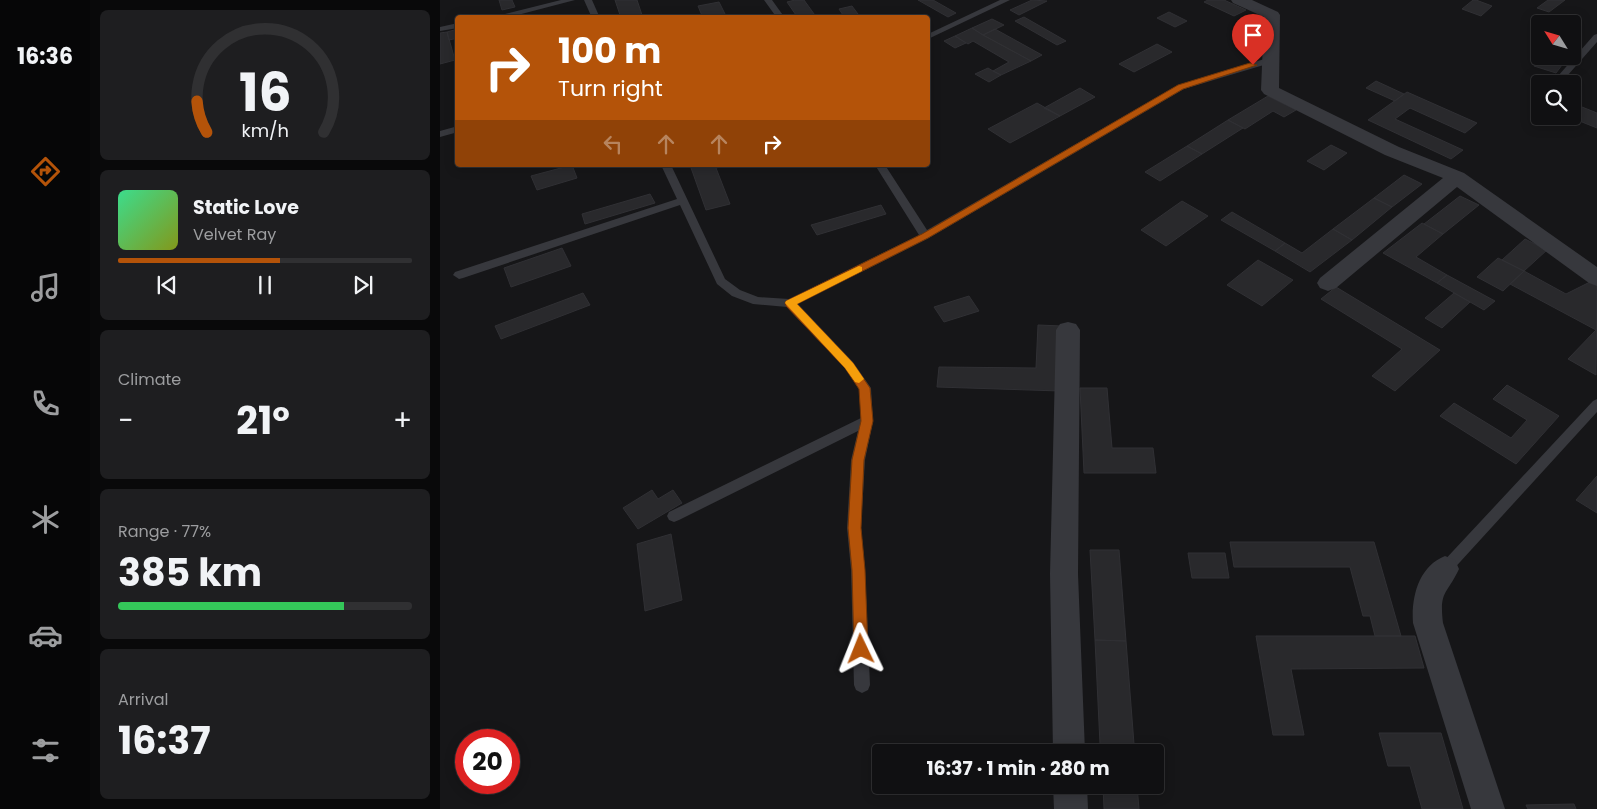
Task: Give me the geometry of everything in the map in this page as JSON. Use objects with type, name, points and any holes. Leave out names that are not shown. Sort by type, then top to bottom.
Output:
[{"type":"street","points":[[1239,0],[1272,15],[1270,90],[1392,151],[1457,177],[1597,278]]},
{"type":"street","points":[[1328,283],[1457,177]]},
{"type":"street","points":[[1068,330],[1064,574],[1069,744]]},
{"type":"street","points":[[1445,570],[1430,590],[1425,603],[1428,623],[1488,809]]},
{"type":"street","points":[[1070,794],[1071,809]]},
{"type":"lane","points":[[506,15],[572,0]]},
{"type":"lane","points":[[588,0],[595,15]]},
{"type":"lane","points":[[768,0],[779,15]]},
{"type":"lane","points":[[930,36],[1006,0]]},
{"type":"lane","points":[[440,29],[455,26]]},
{"type":"lane","points":[[1564,75],[1597,37]]},
{"type":"lane","points":[[667,167],[721,281],[736,293],[757,301],[790,303],[925,236],[1181,87],[1271,60]]},
{"type":"lane","points":[[440,134],[455,130]]},
{"type":"lane","points":[[881,167],[925,236]]},
{"type":"lane","points":[[459,274],[683,201]]},
{"type":"lane","points":[[790,303],[849,366],[865,388],[867,421],[858,460],[854,528],[858,570],[862,685]]},
{"type":"lane","points":[[1445,570],[1597,404]]},
{"type":"lane","points":[[674,516],[867,421]]},
{"type":"building","points":[[499,0],[512,0],[515,7],[502,10]]},
{"type":"building","points":[[615,0],[637,0],[642,15],[620,15]]},
{"type":"building","points":[[804,0],[815,15],[796,15],[787,2]]},
{"type":"building","points":[[918,0],[933,0],[956,13],[948,17]]},
{"type":"building","points":[[1032,0],[1047,1],[1019,15],[1010,10]]},
{"type":"building","points":[[1208,0],[1224,0],[1246,10],[1234,16],[1204,2]]},
{"type":"building","points":[[1473,0],[1492,6],[1481,16],[1462,9]]},
{"type":"building","points":[[1548,0],[1565,0],[1549,12],[1537,8]]},
{"type":"building","points":[[719,2],[726,15],[702,15],[698,6]]},
{"type":"building","points":[[852,6],[859,15],[843,15],[839,9]]},
{"type":"building","points":[[1169,12],[1187,21],[1175,27],[1157,18]]},
{"type":"building","points":[[1024,17],[1066,41],[1057,45],[1015,21]]},
{"type":"building","points":[[992,19],[1004,25],[983,35],[972,28]]},
{"type":"building","points":[[972,28],[1031,61],[1001,75],[993,71],[1009,62],[973,41],[968,44],[955,36]]},
{"type":"building","points":[[995,29],[1042,55],[1031,61],[983,35]]},
{"type":"building","points":[[455,30],[455,39],[449,40],[447,32]]},
{"type":"building","points":[[447,32],[455,60],[440,64],[440,33]]},
{"type":"building","points":[[955,36],[966,43],[955,48],[944,41]]},
{"type":"building","points":[[1157,44],[1172,52],[1134,72],[1119,64]]},
{"type":"building","points":[[1535,65],[1562,65],[1556,73]]},
{"type":"building","points":[[988,68],[1001,75],[989,82],[975,74]]},
{"type":"building","points":[[1376,81],[1404,94],[1395,101],[1366,88]]},
{"type":"building","points":[[1080,88],[1095,97],[1060,116],[1044,108]]},
{"type":"building","points":[[1407,92],[1477,123],[1465,133],[1410,108],[1395,119],[1463,150],[1451,159],[1368,120]]},
{"type":"building","points":[[1268,96],[1296,110],[1284,117],[1273,111],[1245,129],[1228,120]]},
{"type":"building","points":[[1037,103],[1060,116],[1010,143],[988,129]]},
{"type":"building","points":[[1581,107],[1597,113],[1597,128],[1581,122]]},
{"type":"building","points":[[1228,120],[1243,128],[1202,154],[1187,146]]},
{"type":"building","points":[[1331,145],[1347,153],[1324,170],[1307,161]]},
{"type":"building","points":[[1187,146],[1202,154],[1160,181],[1145,172]]},
{"type":"building","points":[[565,167],[573,167],[577,178],[537,190],[531,176]]},
{"type":"building","points":[[691,167],[720,167],[716,168],[730,204],[706,210]]},
{"type":"building","points":[[1404,175],[1422,184],[1392,207],[1374,198]]},
{"type":"building","points":[[650,194],[655,203],[585,224],[582,214]]},
{"type":"building","points":[[1460,196],[1479,205],[1443,234],[1424,224]]},
{"type":"building","points":[[1374,198],[1392,207],[1352,240],[1333,229]]},
{"type":"building","points":[[1182,201],[1208,216],[1166,246],[1141,230]]},
{"type":"building","points":[[881,205],[886,214],[817,235],[811,225]]},
{"type":"building","points":[[1232,212],[1285,243],[1275,251],[1221,220]]},
{"type":"building","points":[[1422,223],[1443,234],[1416,257],[1447,275],[1437,283],[1383,253]]},
{"type":"building","points":[[1333,229],[1352,240],[1310,272],[1275,251],[1285,243],[1302,253]]},
{"type":"building","points":[[1525,239],[1547,250],[1524,271],[1502,260]]},
{"type":"building","points":[[562,248],[571,266],[511,287],[504,268]]},
{"type":"building","points":[[1498,258],[1524,271],[1503,291],[1477,277]]},
{"type":"building","points":[[1258,260],[1293,280],[1262,306],[1227,285]]},
{"type":"building","points":[[1524,271],[1566,294],[1594,280],[1597,282],[1596,375],[1568,359],[1596,330],[1510,284]]},
{"type":"building","points":[[1447,275],[1495,301],[1484,310],[1437,283]]},
{"type":"building","points":[[1336,287],[1440,350],[1395,391],[1372,376],[1402,349],[1321,299]]},
{"type":"building","points":[[583,293],[590,305],[501,339],[495,326]]},
{"type":"building","points":[[1454,293],[1470,302],[1442,328],[1425,318]]},
{"type":"building","points":[[969,296],[979,311],[944,322],[934,307]]},
{"type":"building","points":[[1038,325],[1062,326],[1060,391],[937,387],[939,367],[1036,368]]},
{"type":"building","points":[[1507,385],[1559,416],[1516,464],[1440,416],[1454,403],[1511,438],[1527,420],[1493,399]]},
{"type":"building","points":[[1080,388],[1107,388],[1112,448],[1153,448],[1156,473],[1084,473]]},
{"type":"building","points":[[1597,476],[1597,513],[1576,500]]},
{"type":"building","points":[[652,490],[658,499],[673,490],[682,503],[638,529],[623,508]]},
{"type":"building","points":[[671,534],[682,600],[645,611],[637,544]]},
{"type":"building","points":[[1230,542],[1374,542],[1401,636],[1375,636],[1370,616],[1363,616],[1350,567],[1234,567]]},
{"type":"building","points":[[1090,550],[1119,550],[1126,641],[1095,640]]},
{"type":"building","points":[[1188,553],[1225,553],[1229,578],[1192,578]]},
{"type":"building","points":[[1256,636],[1415,636],[1424,668],[1291,669],[1304,735],[1273,735]]},
{"type":"building","points":[[1095,640],[1126,641],[1134,744],[1100,744]]},
{"type":"building","points":[[1379,733],[1441,733],[1463,809],[1422,809],[1410,766],[1388,766]]},
{"type":"building","points":[[1103,794],[1138,794],[1139,809],[1104,809]]},
{"type":"building","points":[[1574,804],[1576,809],[1528,809],[1526,805]]},
{"type":"slow traffic","points":[[859,269],[790,303],[859,379]]},
{"type":"route","points":[[861,649],[858,570],[854,528],[858,460],[867,421],[865,388],[849,366],[790,303],[925,236],[1181,87],[1253,65]]}]
